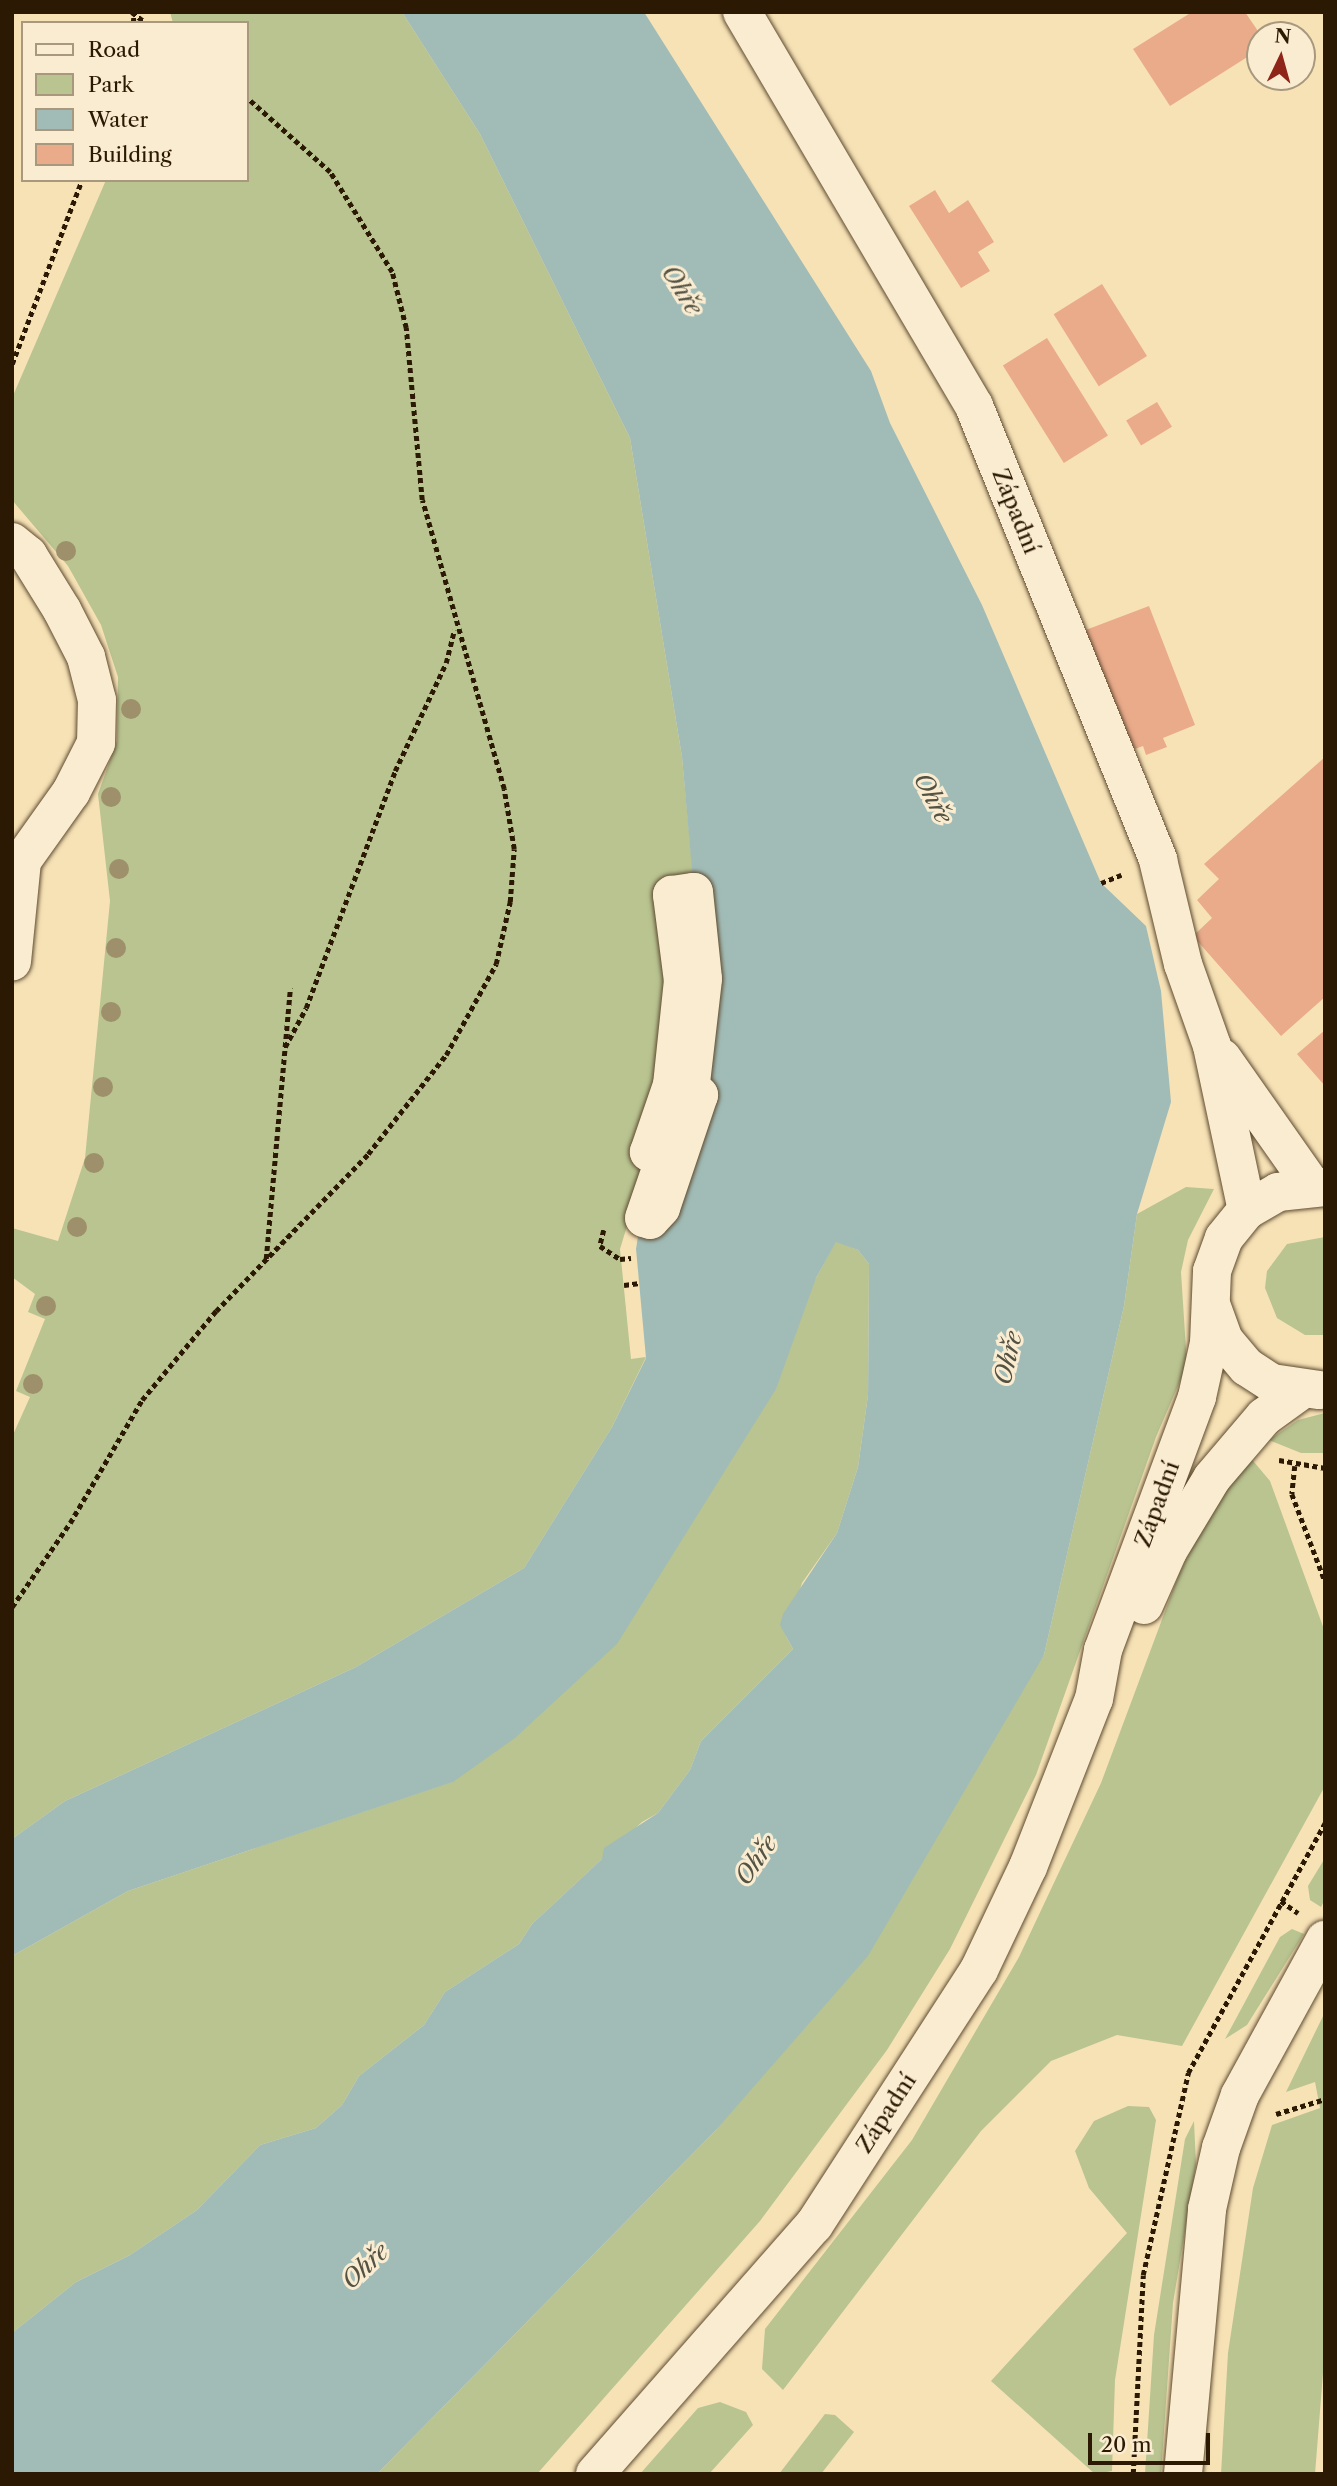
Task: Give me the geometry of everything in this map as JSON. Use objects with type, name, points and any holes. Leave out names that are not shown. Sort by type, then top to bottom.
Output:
[{"type":"street","name":"Západní","points":[[743,12],[974,406],[1158,860],[1183,964],[1212,1046],[1247,1210]]},
{"type":"street","points":[[12,542],[28,555],[62,610],[86,657],[97,700],[96,743],[71,792],[22,861],[12,962]]},
{"type":"street","points":[[694,892],[703,979],[690,1091],[699,1095],[661,1208],[644,1219],[665,1157],[649,1152],[672,1085],[683,981],[672,895],[694,892]]},
{"type":"street","name":"Západní","points":[[595,2474],[814,2225],[979,1970],[1028,1867],[1094,1699],[1103,1650],[1197,1397],[1212,1307],[1212,1271],[1224,1238],[1247,1210],[1278,1192],[1318,1186],[1212,1046]]},
{"type":"street","name":"Západní","points":[[1212,1307],[1224,1340],[1247,1367],[1312,1390]]},
{"type":"street","name":"Západní","points":[[1094,1699],[1121,1658],[1198,1500],[1264,1417],[1312,1390]]},
{"type":"street","points":[[1183,2474],[1207,2209],[1221,2148],[1240,2095],[1325,1940]]},
{"type":"path","points":[[12,1607],[70,1523],[142,1400],[216,1311],[368,1154],[446,1055],[496,964],[510,902],[514,849],[504,789],[455,627],[422,500],[407,328],[392,272],[330,172],[248,99]]},
{"type":"path","points":[[12,364],[81,182]]},
{"type":"path","points":[[285,1047],[306,1008],[395,771],[446,663],[455,627]]},
{"type":"path","points":[[266,1260],[290,988]]},
{"type":"path","points":[[624,1285],[640,1283]]},
{"type":"path","points":[[1295,1466],[1292,1494],[1325,1581]]},
{"type":"path","points":[[1273,2104],[1269,2116],[1325,2099]]},
{"type":"green space","points":[[170,12],[402,12],[480,134],[630,438],[682,757],[703,979],[620,1249],[631,1359],[646,1357],[612,1427],[524,1568],[356,1667],[65,1801],[12,1839],[12,1437],[30,1397],[16,1391],[45,1319],[28,1312],[35,1294],[12,1277],[12,1228],[58,1241],[85,1158],[110,901],[98,794],[117,741],[118,677],[101,625],[68,566],[12,500],[12,398],[105,182],[248,182],[248,21],[172,21]]},
{"type":"green space","points":[[1186,1187],[1214,1189],[1188,1240],[1181,1272],[1187,1365],[1156,1437],[1036,1775],[950,1949],[887,2050],[760,2221],[537,2474],[377,2474],[716,2130],[1044,1655],[1124,1306],[1137,1214]]},
{"type":"green space","points":[[1325,1237],[1325,1335],[1305,1335],[1277,1318],[1265,1288],[1267,1271],[1287,1244]]},
{"type":"green space","points":[[836,1241],[858,1250],[869,1264],[868,1395],[858,1467],[837,1533],[802,1583],[786,1636],[793,1649],[701,1741],[690,1770],[658,1813],[642,1822],[532,1924],[519,1944],[445,1992],[424,2025],[359,2076],[342,2105],[316,2128],[260,2145],[197,2210],[130,2255],[76,2282],[12,2333],[12,1956],[128,1891],[452,1782],[816,1278]]},
{"type":"green space","points":[[1325,1413],[1325,1453],[1301,1453],[1269,1440],[1298,1420]]},
{"type":"green space","points":[[1249,1456],[1270,1481],[1325,1632],[1325,1786],[1182,2046],[1117,2035],[1051,2061],[981,2131],[783,2390],[762,2369],[765,2329],[912,2140],[1019,1957],[1101,1783],[1179,1574],[1205,1520]]},
{"type":"green space","points":[[1325,1858],[1325,1899],[1321,1907],[1310,1900],[1308,1886]]},
{"type":"green space","points":[[1292,1929],[1304,1934],[1247,2025],[1225,2039],[1280,1937]]},
{"type":"green space","points":[[1325,2012],[1325,2348],[1315,2474],[1221,2474],[1228,2353],[1253,2188],[1272,2125],[1320,2108],[1315,2082],[1286,2092]]},
{"type":"green space","points":[[1128,2106],[1149,2107],[1156,2120],[1115,2380],[1112,2471],[1095,2474],[991,2381],[1127,2233],[1089,2188],[1075,2151],[1094,2121]]},
{"type":"green space","points":[[1194,2121],[1196,2165],[1173,2303],[1161,2474],[1145,2474],[1154,2335],[1185,2139]]},
{"type":"green space","points":[[720,2402],[746,2412],[753,2425],[709,2474],[640,2474],[698,2408]]},
{"type":"green space","points":[[825,2414],[835,2415],[854,2432],[821,2474],[779,2474]]},
{"type":"water","name":"Ohře","points":[[402,12],[644,12],[871,371],[890,423],[982,605],[1101,883],[1146,926],[1161,991],[1171,1102],[1137,1214],[1124,1306],[1044,1655],[868,1956],[716,2130],[377,2474],[12,2474],[12,2333],[76,2282],[130,2255],[197,2210],[260,2145],[316,2128],[342,2105],[359,2076],[424,2025],[445,1992],[519,1944],[532,1924],[602,1859],[604,1848],[658,1813],[690,1770],[701,1741],[793,1649],[780,1625],[783,1614],[837,1533],[858,1467],[868,1395],[869,1264],[858,1250],[836,1242],[816,1278],[776,1389],[617,1644],[515,1738],[453,1782],[128,1891],[12,1956],[12,1839],[65,1801],[356,1667],[524,1568],[612,1427],[646,1358],[636,1249],[694,892],[682,757],[630,438],[480,134]]},
{"type":"building","points":[[1192,12],[1245,12],[1251,21],[1246,21],[1246,58],[1170,106],[1133,49]]},
{"type":"building","points":[[935,190],[949,213],[968,200],[994,242],[978,252],[990,271],[961,288],[909,206]]},
{"type":"building","points":[[1102,284],[1147,356],[1099,386],[1054,314]]},
{"type":"building","points":[[1047,338],[1108,436],[1064,463],[1003,366]]},
{"type":"building","points":[[1157,402],[1172,427],[1141,445],[1126,421]]},
{"type":"building","points":[[1149,606],[1195,725],[1163,738],[1167,747],[1146,755],[1143,746],[1130,751],[1083,631]]},
{"type":"building","points":[[1325,757],[1325,997],[1281,1036],[1193,936],[1212,918],[1197,900],[1219,879],[1204,864]]},
{"type":"building","points":[[1325,1030],[1325,1086],[1297,1054]]}]
